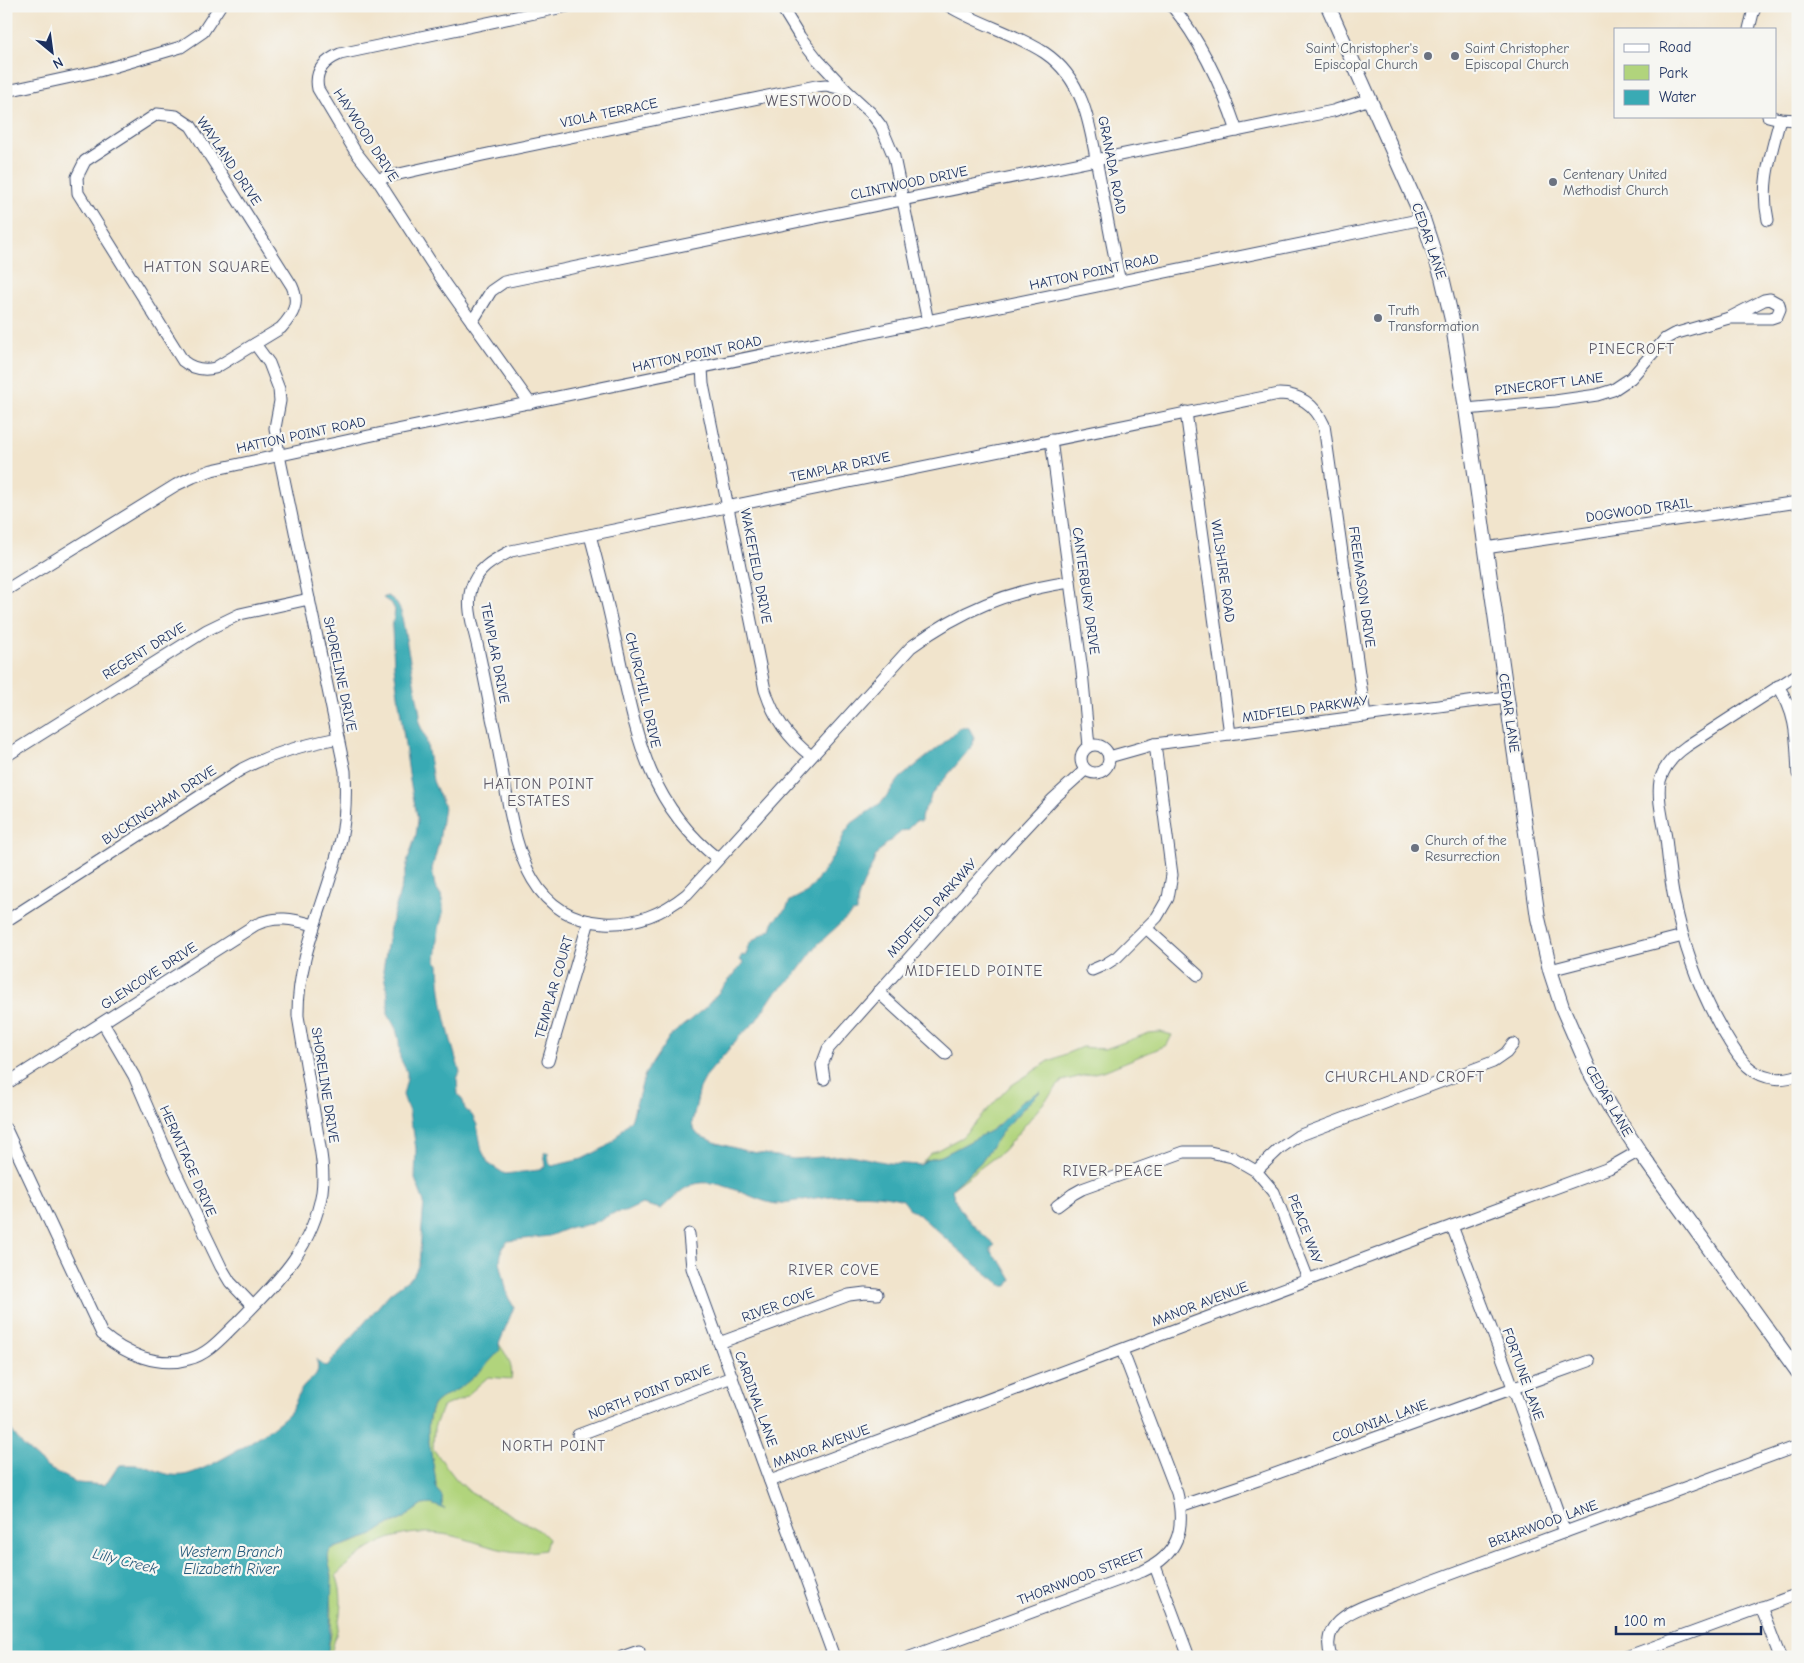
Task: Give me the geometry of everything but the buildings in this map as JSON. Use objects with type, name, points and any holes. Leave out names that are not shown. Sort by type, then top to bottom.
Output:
[{"type":"main road","name":"CEDAR LANE","points":[[1328,6],[1423,220],[1436,257],[1452,320],[1538,918],[1550,970],[1562,1007],[1592,1076],[1611,1109],[1639,1151],[1798,1372]]},
{"type":"street","points":[[7,91],[99,71],[181,47],[204,32],[220,6]]},
{"type":"street","name":"HAYWOOD DRIVE","points":[[530,403],[445,284],[377,179],[355,151],[318,89],[317,75],[325,62],[340,54],[568,6]]},
{"type":"street","points":[[781,6],[812,52],[846,90],[860,100],[881,126],[894,156],[928,322]]},
{"type":"street","name":"GRANADA ROAD","points":[[949,6],[980,23],[1025,41],[1046,54],[1061,67],[1076,87],[1089,120],[1120,282]]},
{"type":"street","points":[[1172,6],[1198,43],[1226,101],[1237,131]]},
{"type":"street","points":[[1750,28],[1756,6]]},
{"type":"street","name":"VIOLA TERRACE","points":[[377,179],[483,155],[816,86],[826,85],[846,90]]},
{"type":"street","name":"CLINTWOOD DRIVE","points":[[472,322],[491,291],[504,282],[1333,111],[1370,99]]},
{"type":"street","name":"WAYLAND DRIVE","points":[[158,114],[176,116],[191,126],[296,294],[294,309],[288,320],[281,328],[255,344],[215,368],[199,369],[189,366],[183,361],[78,193],[77,177],[85,162],[158,114]]},
{"type":"street","points":[[1776,118],[1797,116]]},
{"type":"street","points":[[1768,220],[1765,205],[1765,180],[1774,118]]},
{"type":"street","name":"HATTON POINT ROAD","points":[[6,590],[176,485],[212,470],[1423,220]]},
{"type":"street","name":"PINECROFT LANE","points":[[1466,409],[1555,401],[1598,395],[1613,390],[1631,378],[1665,339],[1674,334],[1729,318]]},
{"type":"street","points":[[255,344],[269,363],[279,389],[280,401],[275,428],[279,455]]},
{"type":"street","name":"WAKEFIELD DRIVE","points":[[702,368],[703,384],[765,690],[770,705],[785,732],[811,756]]},
{"type":"street","name":"TEMPLAR DRIVE","points":[[1070,582],[1000,597],[953,618],[903,654],[687,894],[660,913],[631,922],[616,924],[574,916],[550,902],[521,858],[515,838],[493,720],[469,609],[469,598],[472,588],[482,569],[490,562],[511,551],[1279,394],[1298,397],[1307,401],[1320,416],[1325,431],[1329,462]]},
{"type":"street","name":"WILSHIRE ROAD","points":[[1186,412],[1230,734]]},
{"type":"street","name":"CANTERBURY DRIVE","points":[[1050,440],[1082,671],[1089,746]]},
{"type":"street","name":"SHORELINE DRIVE","points":[[6,1129],[102,1334],[123,1350],[151,1360],[166,1362],[190,1359],[212,1347],[276,1284],[300,1252],[310,1230],[321,1192],[324,1172],[298,1016],[298,998],[300,980],[314,925],[341,839],[345,814],[345,771],[279,455]]},
{"type":"street","name":"FREEMASON DRIVE","points":[[1329,462],[1365,716]]},
{"type":"street","name":"DOGWOOD TRAIL","points":[[1485,548],[1798,502]]},
{"type":"street","name":"CHURCHILL DRIVE","points":[[590,535],[616,639],[630,709],[648,769],[668,806],[700,845],[718,859]]},
{"type":"street","name":"REGENT DRIVE","points":[[6,756],[223,621],[240,614],[309,599]]},
{"type":"street","points":[[1798,674],[1674,756],[1663,772],[1659,790],[1674,897],[1683,936],[1692,965],[1712,1012],[1736,1052],[1749,1068],[1758,1074],[1773,1078],[1791,1078],[1798,1075]]},
{"type":"street","points":[[1778,686],[1791,710],[1798,774]]},
{"type":"street","name":"MIDFIELD PARKWAY","points":[[1109,757],[1155,744],[1506,697]]},
{"type":"street","name":"BUCKINGHAM DRIVE","points":[[6,921],[242,769],[283,750],[338,738]]},
{"type":"street","points":[[1092,970],[1117,957],[1163,909],[1168,898],[1172,875],[1155,744]]},
{"type":"street","points":[[1098,745],[1105,749],[1109,757],[1108,766],[1102,772],[1093,774],[1085,770],[1081,762],[1082,752],[1089,746],[1098,745]]},
{"type":"street","name":"MIDFIELD PARKWAY","points":[[824,1078],[822,1065],[828,1048],[1012,842],[1085,770]]},
{"type":"street","name":"GLENCOVE DRIVE","points":[[6,1084],[264,920],[288,918],[314,925]]},
{"type":"street","name":"TEMPLAR COURT","points":[[548,1061],[589,920]]},
{"type":"street","points":[[1146,928],[1198,975]]},
{"type":"street","points":[[1550,970],[1683,936]]},
{"type":"street","points":[[878,992],[946,1054]]},
{"type":"street","name":"HERMITAGE DRIVE","points":[[103,1023],[134,1076],[220,1267],[230,1282],[254,1306]]},
{"type":"street","points":[[1256,1171],[1279,1148],[1298,1136],[1494,1062],[1506,1053],[1513,1044]]},
{"type":"street","name":"MANOR AVENUE","points":[[770,1481],[1609,1168],[1639,1151]]},
{"type":"street","name":"PEACE WAY","points":[[1057,1206],[1082,1189],[1184,1152],[1221,1154],[1244,1163],[1256,1171],[1274,1192],[1308,1279]]},
{"type":"street","name":"FORTUNE LANE","points":[[1452,1226],[1514,1389],[1565,1532]]},
{"type":"street","name":"CARDINAL LANE","points":[[689,1234],[692,1268],[834,1657]]},
{"type":"street","name":"RIVER COVE","points":[[719,1343],[849,1295],[877,1294]]},
{"type":"street","name":"THORNWOOD STREET","points":[[910,1657],[1155,1566],[1166,1558],[1175,1543],[1181,1519],[1180,1506],[1177,1493],[1122,1350]]},
{"type":"street","name":"COLONIAL LANE","points":[[1180,1506],[1258,1480],[1588,1361]]},
{"type":"street","name":"NORTH POINT DRIVE","points":[[578,1435],[732,1377]]},
{"type":"street","name":"BRIARWOOD LANE","points":[[1331,1657],[1328,1648],[1330,1633],[1338,1621],[1352,1612],[1798,1446]]},
{"type":"street","points":[[1155,1566],[1189,1657]]},
{"type":"street","points":[[1626,1657],[1798,1594]]},
{"type":"street","points":[[1761,1607],[1780,1657]]},
{"type":"street","points":[[622,1657],[639,1651]]},
{"type":"green space","points":[[1161,1032],[1172,1035],[1167,1045],[1106,1070],[1062,1081],[1003,1151],[952,1189],[980,1163],[1004,1129],[1039,1092],[990,1131],[942,1156],[927,1160],[920,1165],[930,1154],[962,1137],[1009,1087],[1049,1061],[1082,1047],[1105,1049],[1149,1033]]},
{"type":"green space","points":[[499,1344],[507,1356],[512,1374],[511,1379],[488,1377],[464,1398],[442,1407],[434,1428],[433,1449],[456,1479],[471,1493],[540,1531],[548,1539],[545,1550],[513,1552],[436,1533],[404,1535],[376,1545],[349,1563],[336,1575],[341,1595],[340,1616],[330,1657],[327,1657],[331,1634],[332,1609],[330,1589],[332,1577],[328,1552],[331,1549],[371,1536],[389,1524],[401,1520],[422,1505],[431,1504],[444,1508],[442,1506],[442,1496],[436,1489],[428,1432],[433,1406],[444,1396],[468,1381]]},
{"type":"water","name":"Western Branch Elizabeth River","points":[[387,596],[396,602],[401,612],[420,714],[419,723],[426,738],[433,781],[444,806],[439,842],[432,869],[435,886],[441,895],[443,905],[436,961],[439,964],[441,992],[446,1019],[460,1072],[457,1079],[458,1094],[463,1101],[465,1109],[472,1115],[477,1125],[482,1151],[489,1164],[505,1174],[539,1170],[546,1166],[544,1153],[548,1152],[549,1163],[552,1166],[582,1159],[611,1143],[632,1118],[645,1074],[670,1036],[706,1007],[741,966],[743,962],[739,960],[742,955],[745,956],[751,942],[771,929],[774,920],[786,909],[790,901],[807,892],[813,885],[827,866],[845,832],[852,823],[882,802],[900,778],[960,728],[969,728],[974,737],[973,745],[931,795],[921,822],[916,821],[907,830],[902,831],[886,844],[877,855],[859,895],[857,912],[852,913],[818,944],[794,976],[774,994],[756,1021],[739,1037],[707,1075],[700,1088],[692,1123],[698,1135],[717,1143],[746,1151],[794,1159],[850,1155],[889,1163],[920,1165],[927,1160],[942,1156],[990,1131],[1022,1101],[1041,1091],[1004,1129],[980,1163],[952,1189],[954,1197],[963,1213],[995,1245],[991,1248],[991,1252],[1002,1263],[1012,1280],[1008,1286],[1003,1286],[909,1208],[903,1200],[888,1196],[840,1195],[777,1204],[724,1186],[702,1183],[684,1189],[661,1209],[642,1204],[625,1212],[614,1213],[591,1224],[571,1227],[549,1236],[508,1241],[502,1248],[500,1261],[508,1297],[514,1307],[499,1344],[500,1350],[482,1370],[458,1389],[435,1403],[430,1413],[428,1432],[436,1489],[442,1496],[442,1506],[445,1509],[431,1504],[422,1505],[401,1520],[389,1524],[371,1536],[331,1549],[328,1556],[332,1579],[327,1657],[6,1657],[6,1423],[23,1446],[48,1468],[78,1483],[104,1485],[120,1465],[144,1466],[173,1475],[183,1475],[207,1467],[240,1449],[283,1419],[291,1411],[301,1390],[316,1373],[318,1365],[316,1359],[327,1366],[390,1293],[413,1276],[419,1264],[424,1202],[415,1179],[416,1149],[409,1112],[403,1095],[407,1072],[400,1058],[396,1029],[388,1014],[388,995],[383,971],[390,927],[416,835],[418,820],[410,781],[394,666],[392,628],[395,610],[392,604],[383,598]]},
{"type":"place","name":"Saint Christopher's Episcopal Church","points":[[1428,56]]},
{"type":"place","name":"Saint Christopher Episcopal Church","points":[[1455,56]]},
{"type":"place","name":"Centenary United Methodist Church","points":[[1553,182]]},
{"type":"place","name":"Truth Transformation","points":[[1378,318]]},
{"type":"place","name":"Church of the Resurrection","points":[[1415,848]]},
{"type":"district","name":"WESTWOOD","points":[[809,101]]},
{"type":"district","name":"HATTON SQUARE","points":[[207,267]]},
{"type":"district","name":"PINECROFT","points":[[1632,349]]},
{"type":"district","name":"HATTON POINT ESTATES","points":[[539,792]]},
{"type":"district","name":"MIDFIELD POINTE","points":[[974,971]]},
{"type":"district","name":"CHURCHLAND CROFT","points":[[1405,1077]]},
{"type":"district","name":"RIVER PEACE","points":[[1113,1171]]},
{"type":"district","name":"RIVER COVE","points":[[834,1270]]},
{"type":"district","name":"NORTH POINT","points":[[554,1446]]},
{"type":"water label","name":"Lilly Creek","points":[[125,1561]]}]
